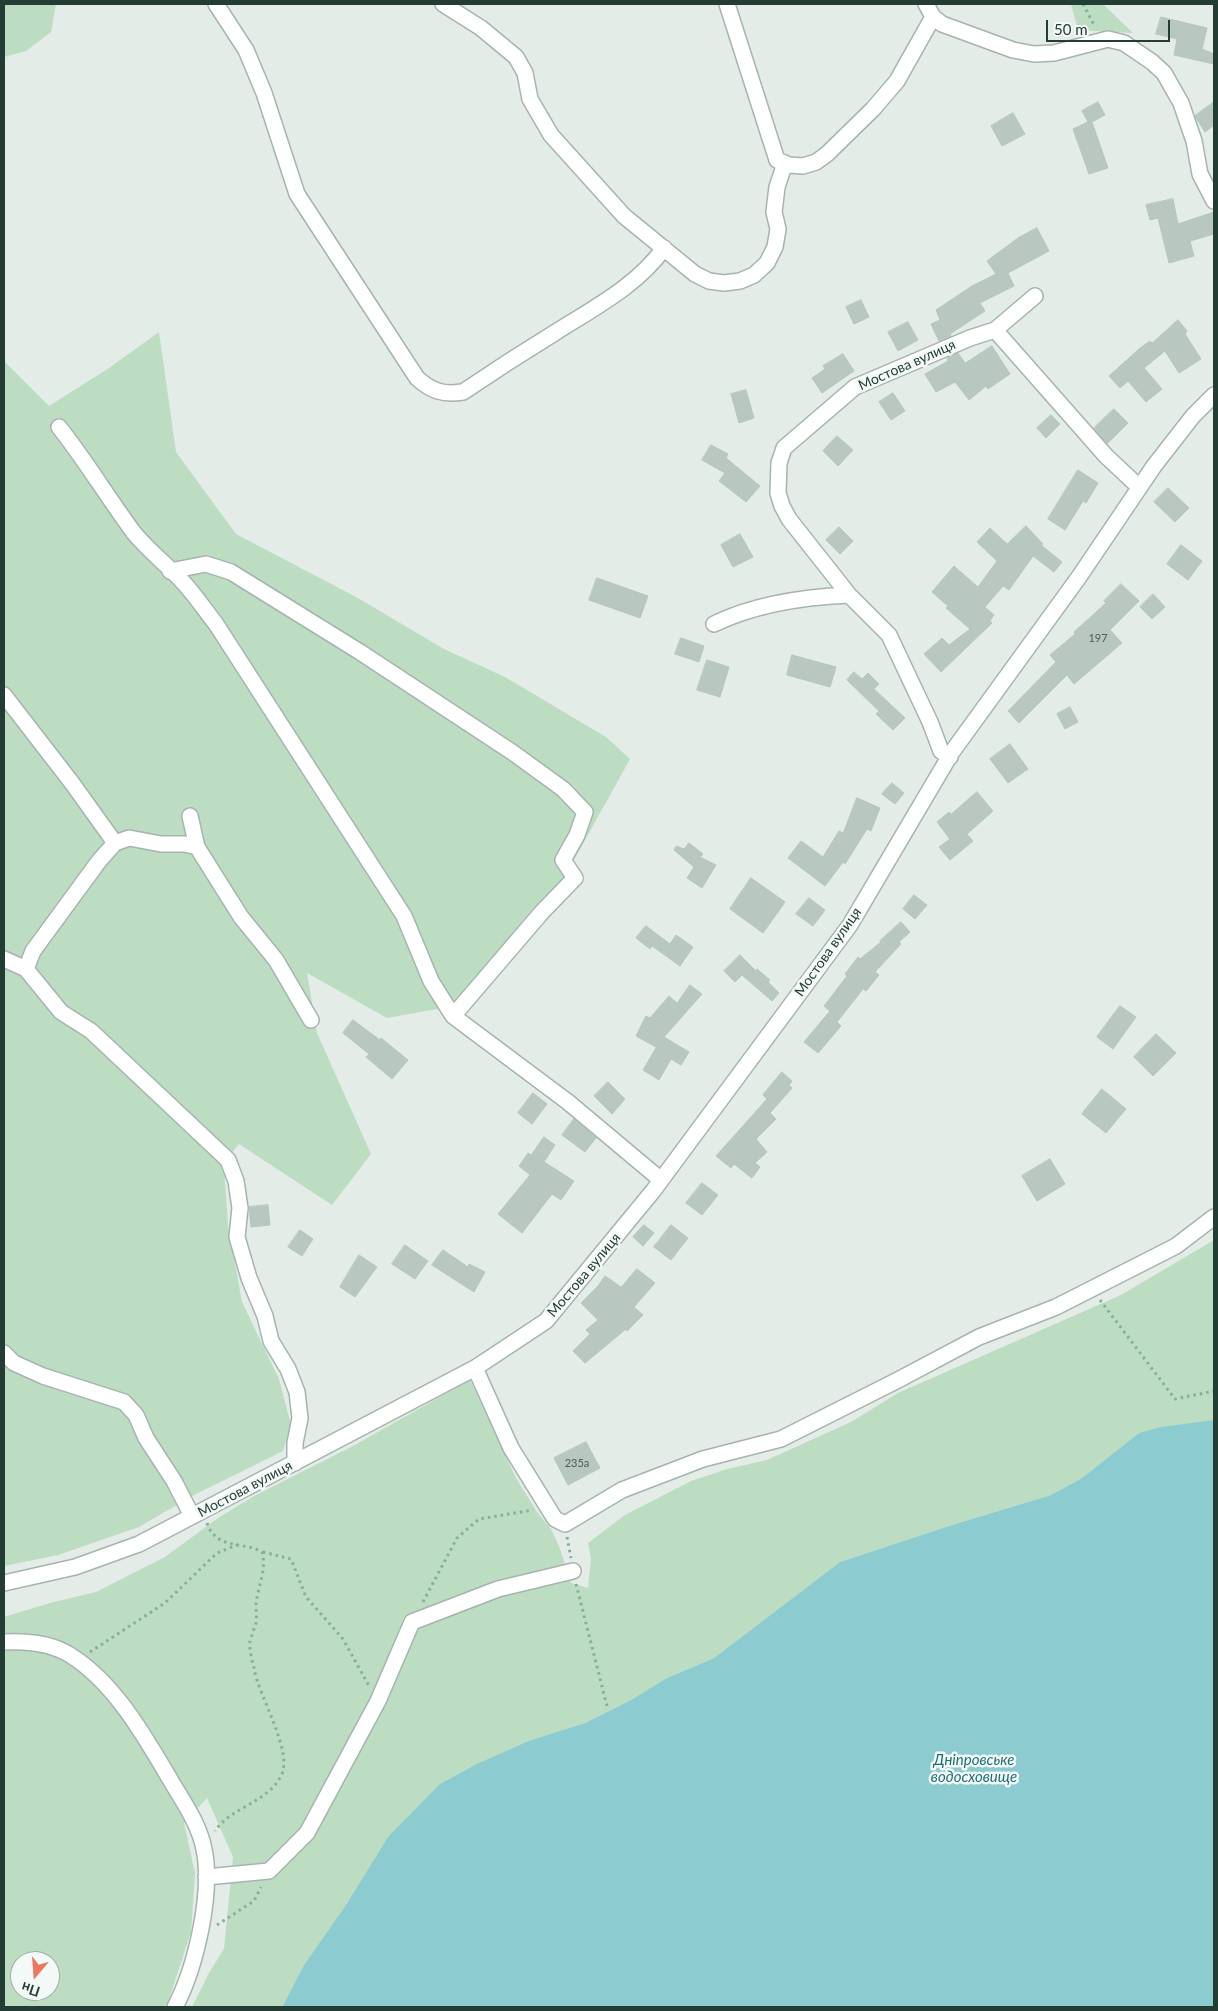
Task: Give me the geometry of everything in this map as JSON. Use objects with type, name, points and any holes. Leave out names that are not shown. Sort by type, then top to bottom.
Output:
[{"type":"street","points":[[216,4],[246,50],[264,93],[297,194],[417,378],[426,387],[450,394],[463,392],[588,312],[635,279],[653,263],[664,248]]},
{"type":"street","points":[[443,4],[481,28],[516,57],[525,73],[530,99],[551,135],[624,216],[696,274],[709,281],[724,283],[740,281],[754,275],[767,263],[775,247],[778,229],[774,212],[777,187],[785,163]]},
{"type":"street","points":[[727,4],[777,160],[803,166],[816,162],[826,154],[860,122],[898,81],[933,18]]},
{"type":"street","points":[[926,4],[933,18],[942,24],[1013,50],[1034,54],[1054,53],[1108,39],[1124,43],[1152,62],[1164,73],[1181,103],[1194,141],[1200,174],[1214,201]]},
{"type":"street","name":"Мостова вулиця","points":[[950,757],[941,751],[930,722],[888,635],[849,595],[788,519],[778,493],[778,463],[784,448],[855,387],[970,338],[995,330],[1035,296]]},
{"type":"street","points":[[995,330],[1106,456],[1139,487]]},
{"type":"street","name":"Мостова вулиця","points":[[4,1583],[75,1567],[140,1544],[475,1368],[546,1321],[660,1180],[850,925],[950,757],[1079,577],[1154,466],[1193,416],[1214,395]]},
{"type":"street","points":[[59,426],[136,534],[170,571],[182,581],[216,624],[404,916],[431,981],[453,1016],[568,1102],[660,1180]]},
{"type":"street","points":[[170,571],[206,564],[231,572],[360,652],[512,752],[564,789],[585,812],[577,835],[563,860],[575,878],[542,912],[453,1016]]},
{"type":"street","points":[[714,624],[735,614],[767,606],[817,596],[849,595]]},
{"type":"street","points":[[4,695],[72,783],[115,843]]},
{"type":"street","points":[[190,816],[196,847],[241,917],[276,960],[312,1020]]},
{"type":"street","points":[[26,969],[38,944],[99,861],[115,843],[129,838],[161,844],[184,844],[196,847]]},
{"type":"street","points":[[4,959],[26,969],[61,1012],[91,1031],[228,1160],[236,1181],[240,1208],[238,1237],[249,1278],[265,1316],[270,1341],[288,1369],[298,1392],[300,1418],[295,1443],[295,1463]]},
{"type":"street","points":[[475,1368],[510,1448],[555,1519],[565,1524],[622,1490],[703,1459],[781,1439],[979,1337],[1056,1307],[1176,1246],[1214,1217]]},
{"type":"street","points":[[7,1360],[43,1376],[124,1402],[136,1415],[146,1438],[198,1514]]},
{"type":"street","points":[[206,1878],[269,1871],[307,1833],[378,1701],[412,1622],[498,1589],[573,1570]]},
{"type":"street","points":[[4,1642],[22,1641],[48,1646],[69,1655],[94,1674],[128,1711],[196,1823],[204,1849],[206,1901],[182,1994],[175,2007]]},
{"type":"path","points":[[1083,4],[1095,26],[1108,39]]},
{"type":"path","points":[[1092,1289],[1175,1399],[1214,1391]]},
{"type":"path","points":[[412,1622],[457,1538],[479,1520],[515,1512],[548,1508]]},
{"type":"path","points":[[198,1514],[210,1532],[225,1542],[291,1559],[306,1597],[343,1639],[378,1701]]},
{"type":"path","points":[[565,1524],[573,1570],[607,1706]]},
{"type":"path","points":[[77,1661],[165,1603],[217,1553],[238,1545]]},
{"type":"path","points":[[204,1849],[222,1820],[267,1794],[282,1776],[284,1756],[280,1738],[263,1701],[254,1670],[250,1643],[256,1621],[256,1604],[265,1563],[262,1552]]},
{"type":"path","points":[[198,1938],[254,1900],[269,1871]]},
{"type":"green space","points":[[4,4],[56,4],[51,32],[26,51],[4,57]]},
{"type":"green space","points":[[1071,4],[1103,4],[1133,33],[1078,30]]},
{"type":"green space","points":[[159,332],[176,452],[236,534],[356,597],[444,649],[505,677],[606,737],[630,759],[564,878],[532,910],[466,989],[455,1007],[387,1018],[307,973],[317,1033],[371,1154],[332,1205],[239,1144],[224,1167],[228,1225],[242,1302],[279,1379],[291,1425],[283,1451],[194,1495],[139,1527],[58,1555],[4,1566],[4,361],[49,406],[109,368]]},
{"type":"green space","points":[[1214,1240],[1214,1420],[1139,1433],[1082,1478],[1051,1495],[840,1562],[714,1658],[667,1678],[631,1700],[585,1723],[531,1740],[348,1902],[304,1965],[282,2007],[192,2007],[209,1973],[224,1949],[233,1857],[207,1798],[184,1823],[195,1873],[191,1932],[168,2002],[164,2007],[4,2007],[4,1617],[96,1592],[165,1557],[218,1518],[254,1496],[353,1446],[470,1380],[516,1478],[537,1512],[551,1529],[559,1546],[571,1583],[588,1588],[591,1559],[588,1543],[625,1515],[691,1481],[727,1469],[767,1460],[851,1422],[898,1393],[1121,1295]]},
{"type":"water","name":"Дніпровське водосховище","points":[[1214,1420],[1214,2007],[282,2007],[304,1965],[348,1902],[388,1837],[440,1784],[477,1764],[531,1740],[585,1723],[631,1700],[667,1678],[714,1658],[840,1562],[1051,1495],[1082,1478],[1139,1433],[1161,1427]]},
{"type":"building","points":[[1161,17],[1207,28],[1202,49],[1214,54],[1214,64],[1174,55],[1177,39],[1156,34]]},
{"type":"building","points":[[1098,102],[1105,115],[1092,122],[1108,168],[1089,174],[1073,129],[1088,122],[1082,111]]},
{"type":"building","points":[[1214,102],[1214,125],[1205,132],[1195,116]]},
{"type":"building","points":[[1013,113],[1025,134],[1002,146],[991,126]]},
{"type":"building","points":[[1173,199],[1178,224],[1214,212],[1214,234],[1190,241],[1194,256],[1169,263],[1158,218],[1150,220],[1146,205]]},
{"type":"building","points":[[1037,228],[1049,251],[1008,273],[1014,286],[980,303],[985,311],[950,334],[951,336],[939,341],[931,324],[940,320],[936,310],[972,286],[996,274],[987,261],[1018,238]]},
{"type":"building","points":[[861,300],[869,317],[854,324],[846,307]]},
{"type":"building","points":[[1178,320],[1187,331],[1185,334],[1201,359],[1179,373],[1165,351],[1144,368],[1162,389],[1146,402],[1128,381],[1120,388],[1109,376],[1139,349],[1150,341],[1152,343]]},
{"type":"building","points":[[908,322],[918,340],[898,351],[888,332]]},
{"type":"building","points":[[992,346],[1010,374],[988,389],[986,386],[969,400],[955,382],[936,392],[925,374],[948,361],[947,358],[958,353],[965,363]]},
{"type":"building","points":[[843,354],[854,371],[822,393],[812,378],[825,369],[823,366]]},
{"type":"building","points":[[746,390],[754,418],[739,423],[731,394]]},
{"type":"building","points":[[893,393],[905,411],[891,420],[879,402]]},
{"type":"building","points":[[1114,409],[1128,423],[1107,444],[1094,428]]},
{"type":"building","points":[[1051,415],[1060,424],[1046,438],[1037,428]]},
{"type":"building","points":[[837,436],[853,450],[838,466],[823,451]]},
{"type":"building","points":[[711,445],[728,454],[726,458],[760,486],[746,502],[719,481],[725,473],[702,460]]},
{"type":"building","points":[[1078,470],[1098,483],[1086,503],[1083,501],[1065,530],[1048,519]]},
{"type":"building","points":[[1168,488],[1189,508],[1175,522],[1154,502]]},
{"type":"building","points":[[1026,526],[1043,544],[1041,545],[1062,562],[1054,572],[1033,556],[1009,590],[1003,586],[985,607],[994,615],[990,621],[992,623],[941,672],[924,654],[942,638],[949,645],[970,629],[946,608],[948,606],[932,592],[954,566],[978,587],[997,561],[977,542],[990,528],[1007,544]]},
{"type":"building","points":[[839,527],[853,541],[840,554],[826,540]]},
{"type":"building","points":[[740,534],[753,557],[733,567],[721,545]]},
{"type":"building","points":[[1181,545],[1202,561],[1188,580],[1167,564]]},
{"type":"building","points":[[597,578],[648,596],[640,618],[589,600]]},
{"type":"building","points":[[1121,584],[1139,601],[1110,630],[1122,643],[1074,684],[1067,675],[1019,723],[1008,711],[1056,662],[1050,655],[1075,634],[1074,632],[1106,603],[1104,601]]},
{"type":"building","points":[[1153,594],[1165,607],[1152,619],[1140,607]]},
{"type":"building","points":[[681,638],[704,646],[699,662],[675,654]]},
{"type":"building","points":[[792,655],[836,667],[830,687],[787,675]]},
{"type":"building","points":[[707,660],[729,667],[720,697],[697,690]]},
{"type":"building","points":[[854,672],[862,679],[868,673],[879,684],[874,689],[905,718],[893,730],[876,714],[879,711],[847,680]]},
{"type":"building","points":[[1070,707],[1078,722],[1065,729],[1057,714]]},
{"type":"building","points":[[1010,744],[1028,769],[1008,783],[990,759]]},
{"type":"building","points":[[892,783],[904,793],[895,804],[882,794]]},
{"type":"building","points":[[977,792],[993,811],[967,834],[973,841],[950,860],[939,847],[950,839],[937,822],[949,812],[951,814]]},
{"type":"building","points":[[857,798],[880,808],[871,831],[867,829],[845,864],[843,862],[825,886],[788,858],[801,841],[823,857],[839,831],[843,833]]},
{"type":"building","points":[[689,843],[703,854],[700,857],[716,865],[702,888],[687,878],[694,867],[674,850],[676,846],[684,849]]},
{"type":"building","points":[[751,878],[785,902],[763,933],[730,909]]},
{"type":"building","points":[[914,895],[927,905],[915,919],[903,909]]},
{"type":"building","points":[[809,898],[825,910],[813,926],[796,914]]},
{"type":"building","points":[[901,922],[910,932],[899,942],[901,944],[875,972],[879,975],[866,991],[863,989],[837,1022],[841,1026],[818,1053],[804,1042],[830,1011],[824,1006],[847,976],[845,974],[858,957],[860,959],[881,942]]},
{"type":"building","points":[[646,926],[670,944],[676,935],[693,947],[680,966],[652,946],[650,949],[636,938]]},
{"type":"building","points":[[740,955],[756,971],[757,969],[770,980],[768,982],[779,993],[772,1001],[742,975],[735,982],[724,971]]},
{"type":"building","points":[[690,985],[702,994],[664,1037],[689,1052],[681,1065],[671,1059],[659,1080],[643,1070],[660,1041],[656,1047],[636,1036],[646,1016],[650,1018],[669,996],[677,1003]]},
{"type":"building","points":[[1120,1006],[1136,1017],[1113,1049],[1097,1037]]},
{"type":"building","points":[[353,1020],[380,1040],[381,1038],[408,1060],[392,1079],[366,1057],[369,1054],[343,1033]]},
{"type":"building","points":[[1156,1034],[1176,1053],[1153,1076],[1134,1057]]},
{"type":"building","points":[[782,1072],[792,1081],[789,1085],[792,1088],[770,1113],[776,1119],[756,1139],[767,1152],[755,1163],[760,1167],[752,1178],[734,1164],[731,1168],[716,1156],[767,1099],[763,1095]]},
{"type":"building","points":[[608,1082],[625,1099],[612,1114],[594,1096]]},
{"type":"building","points":[[1102,1089],[1126,1109],[1106,1133],[1082,1114]]},
{"type":"building","points":[[533,1093],[547,1104],[532,1124],[518,1113]]},
{"type":"building","points":[[574,1119],[596,1138],[585,1152],[562,1135]]},
{"type":"building","points":[[544,1137],[555,1145],[544,1162],[574,1181],[561,1200],[552,1194],[522,1233],[498,1214],[530,1175],[519,1166],[528,1153],[531,1155]]},
{"type":"building","points":[[1050,1159],[1065,1184],[1037,1201],[1022,1176]]},
{"type":"building","points":[[702,1183],[718,1195],[702,1215],[686,1203]]},
{"type":"building","points":[[268,1205],[270,1225],[251,1227],[249,1207]]},
{"type":"building","points":[[644,1225],[654,1233],[643,1246],[633,1237]]},
{"type":"building","points":[[671,1225],[688,1238],[671,1260],[654,1247]]},
{"type":"building","points":[[300,1230],[313,1239],[302,1256],[288,1247]]},
{"type":"building","points":[[405,1245],[428,1261],[415,1279],[392,1264]]},
{"type":"building","points":[[443,1250],[468,1267],[469,1264],[485,1272],[474,1292],[432,1265]]},
{"type":"building","points":[[359,1255],[377,1267],[355,1297],[340,1287]]},
{"type":"building","points":[[637,1269],[655,1283],[634,1307],[643,1315],[627,1331],[626,1329],[585,1363],[573,1351],[590,1334],[586,1330],[598,1320],[581,1303],[605,1276],[621,1287]]},
{"type":"building","points":[[586,1442],[600,1468],[568,1485],[554,1458]]}]
